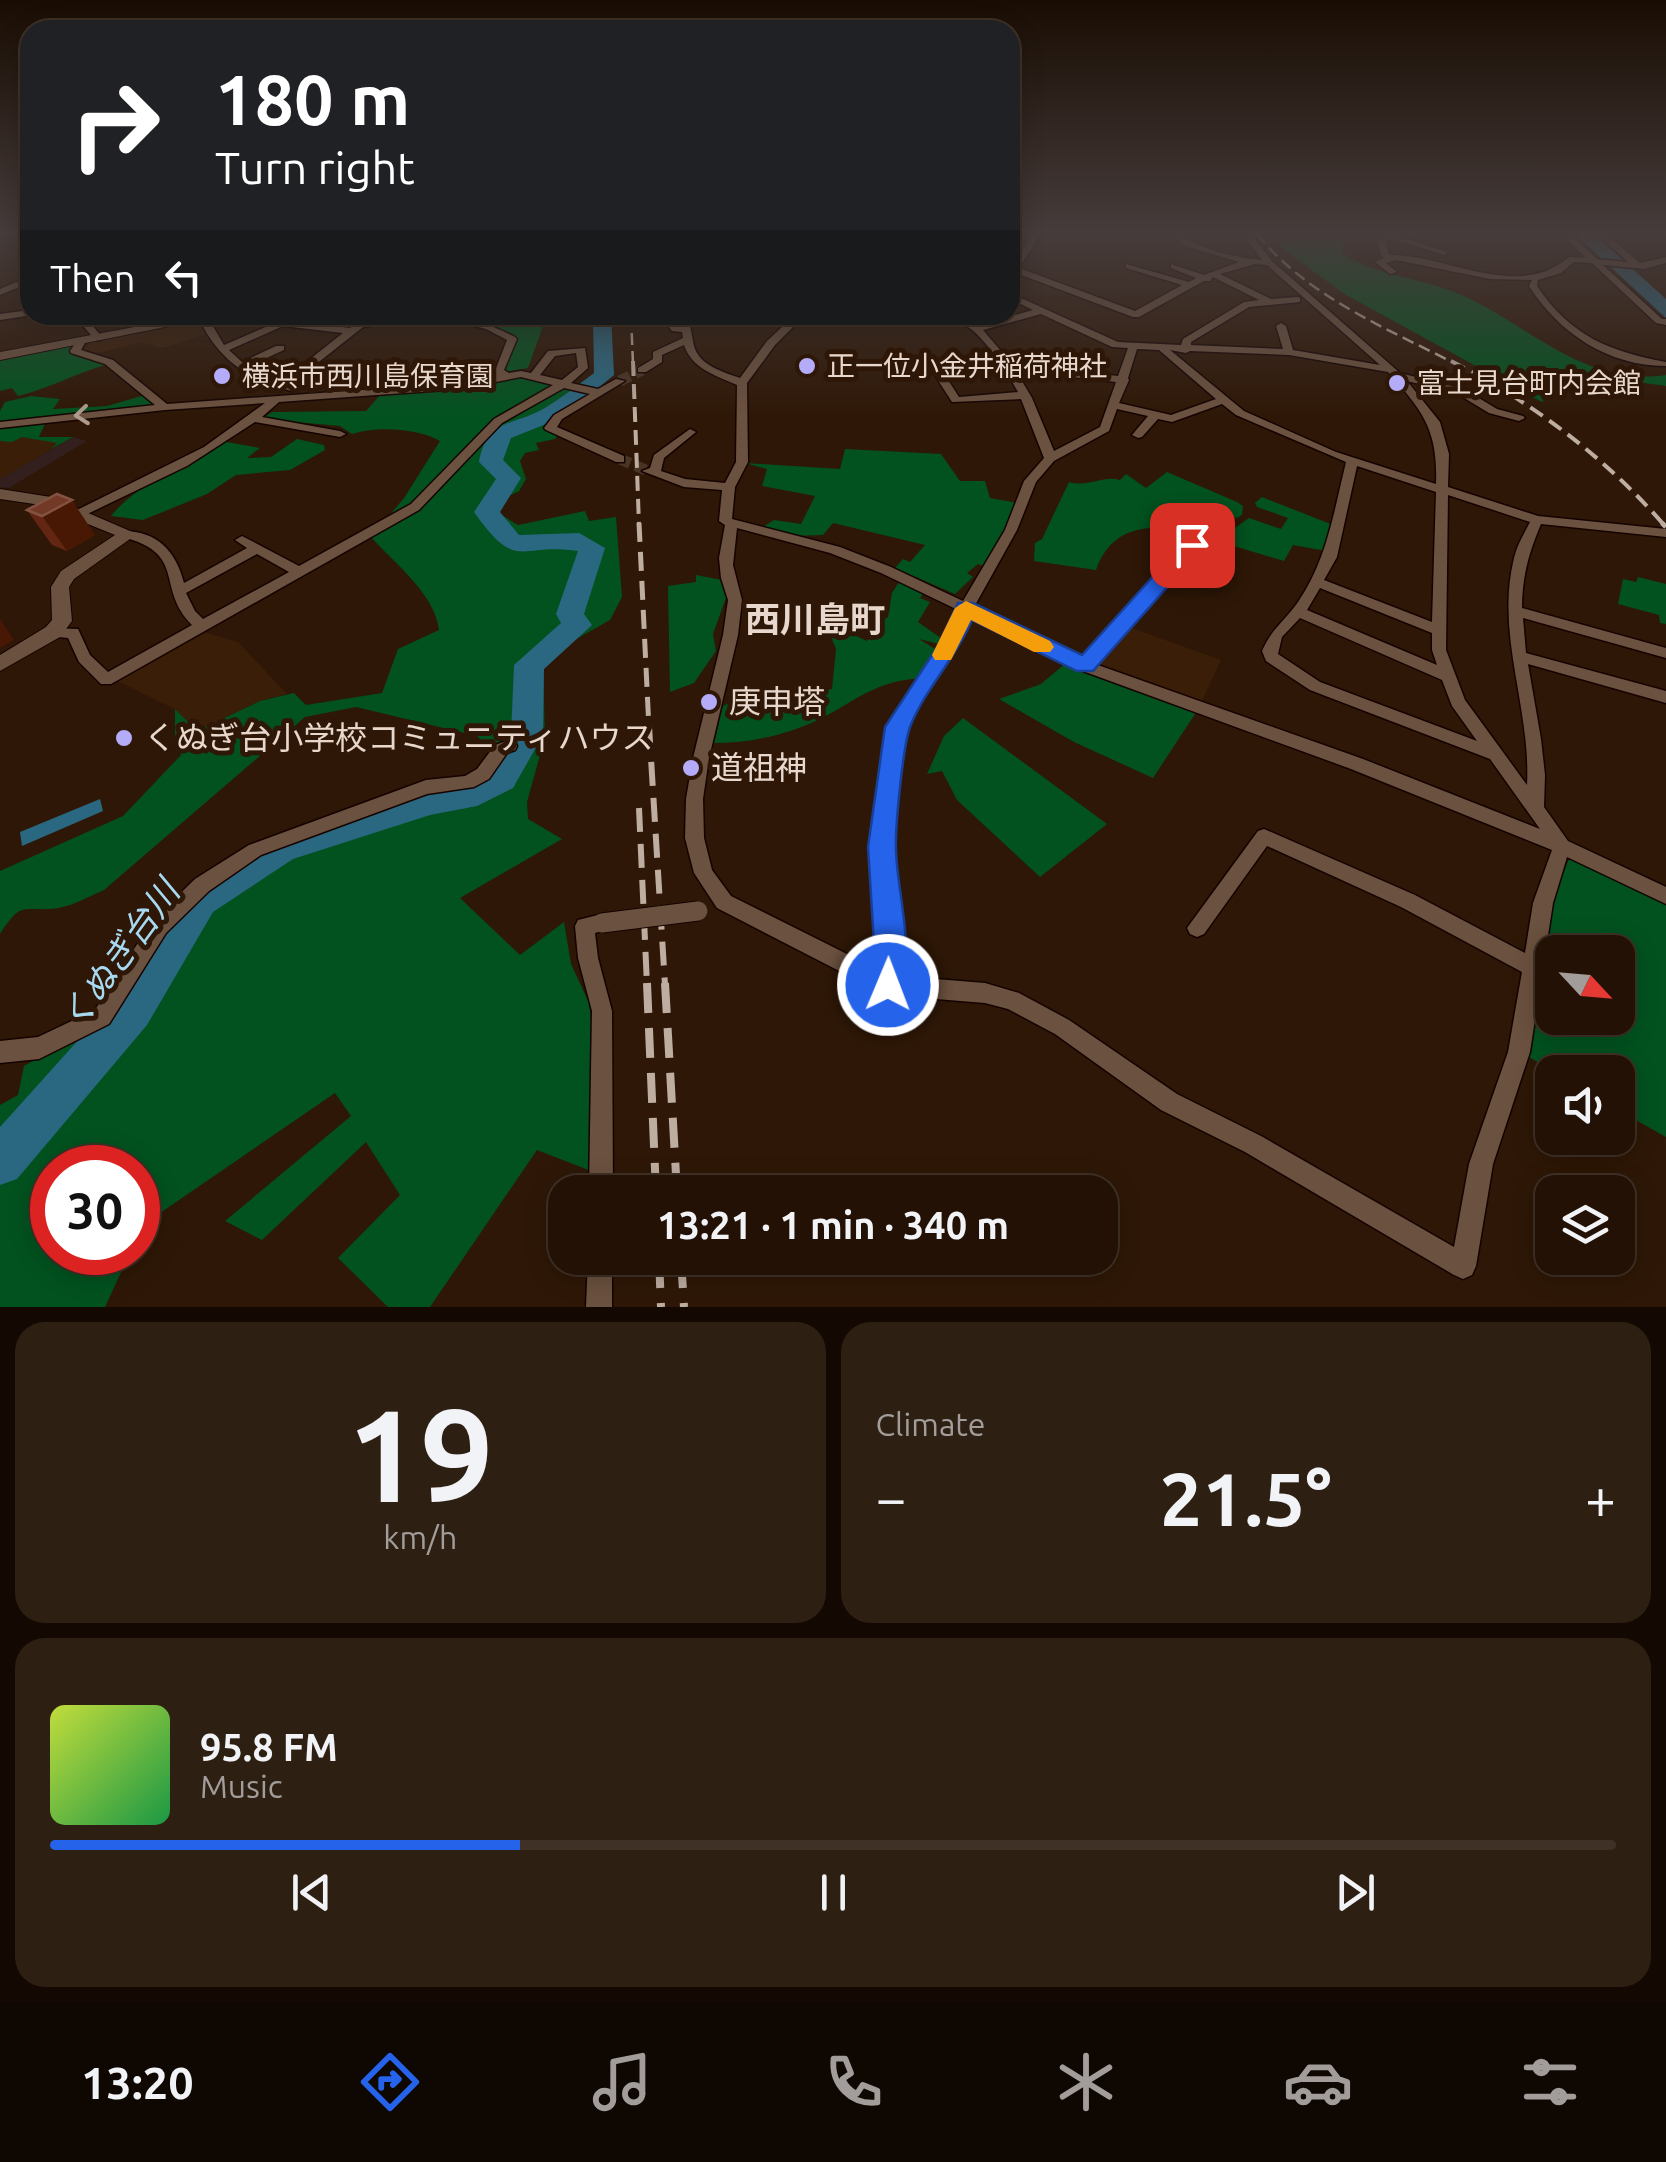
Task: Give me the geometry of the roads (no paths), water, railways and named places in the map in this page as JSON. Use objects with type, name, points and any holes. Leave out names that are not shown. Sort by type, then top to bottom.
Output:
[{"type":"street","points":[[1077,295],[1136,315],[1172,295]]},
{"type":"street","points":[[1253,295],[1270,302]]},
{"type":"street","points":[[1301,295],[1394,373],[1434,422],[1442,443],[1436,628],[1448,676],[1492,753],[1562,846]]},
{"type":"street","points":[[1538,295],[1547,310],[1567,322],[1580,338],[1612,356],[1663,364]]},
{"type":"street","points":[[1634,295],[1665,322]]},
{"type":"street","points":[[1186,350],[1186,341],[1247,304],[1305,299]]},
{"type":"street","points":[[1020,302],[1095,339],[1164,350],[1309,355],[1460,391],[1493,411],[1519,418]]},
{"type":"street","points":[[1020,317],[1038,312]]},
{"type":"street","points":[[87,325],[98,338]]},
{"type":"street","points":[[0,356],[165,325]]},
{"type":"street","points":[[208,325],[212,340],[254,376],[314,394]]},
{"type":"street","points":[[222,349],[277,325]]},
{"type":"street","points":[[299,325],[350,331]]},
{"type":"street","points":[[282,386],[350,331],[367,325]]},
{"type":"street","points":[[484,325],[512,338],[497,375],[519,374],[589,390]]},
{"type":"street","points":[[672,325],[688,335]]},
{"type":"street","points":[[684,325],[699,361],[742,383]]},
{"type":"street","points":[[790,325],[742,383],[742,462],[729,487],[724,521],[835,550],[1085,666],[1357,764],[1562,846],[1666,896]]},
{"type":"street","points":[[974,325],[1007,363],[1025,395],[1050,458]]},
{"type":"street","points":[[978,328],[989,325]]},
{"type":"street","points":[[1281,326],[1289,352]]},
{"type":"street","points":[[642,370],[658,360],[657,354],[688,335]]},
{"type":"street","points":[[81,341],[75,351],[110,362],[165,408]]},
{"type":"street","points":[[888,985],[890,959],[882,847],[898,727],[949,647],[966,608],[1012,530],[1030,481],[1050,458],[1105,430],[1133,347]]},
{"type":"street","points":[[241,366],[280,348]]},
{"type":"street","points":[[0,425],[314,394],[460,386],[519,374],[552,353],[581,350],[582,368],[566,382],[498,421],[415,507],[296,570],[106,680],[84,658],[73,633],[53,632]]},
{"type":"street","points":[[1164,350],[1252,420],[1352,462],[1538,520],[1666,534]]},
{"type":"street","points":[[1309,355],[1314,374]]},
{"type":"street","points":[[1025,395],[956,400],[934,366],[1007,363],[1124,380]]},
{"type":"street","points":[[620,381],[589,390],[558,416],[550,428],[620,459]]},
{"type":"street","points":[[79,514],[163,475],[254,419],[276,399]]},
{"type":"street","points":[[1114,405],[1172,419],[1223,400]]},
{"type":"street","points":[[1138,435],[1154,415]]},
{"type":"street","points":[[254,419],[340,434]]},
{"type":"street","points":[[690,432],[658,457],[652,472],[684,482],[729,487]]},
{"type":"street","points":[[1352,462],[1343,513],[1318,582],[1276,635],[1269,651],[1278,664],[1337,696],[1492,753]]},
{"type":"street","points":[[0,494],[45,502],[162,544],[173,562],[187,616],[201,626]]},
{"type":"street","points":[[1536,810],[1538,765],[1518,656],[1518,612],[1519,566],[1538,520]]},
{"type":"street","points":[[731,525],[726,542],[734,610],[720,695],[694,788],[694,829],[707,886],[724,902],[888,985],[985,993],[1012,1000],[1062,1027],[1169,1102],[1253,1144],[1462,1266],[1480,1164],[1519,1052],[1543,904],[1562,846]]},
{"type":"street","points":[[0,664],[53,632],[62,621],[60,588],[68,575],[128,534]]},
{"type":"street","points":[[1085,666],[1192,545],[1206,538]]},
{"type":"street","points":[[242,540],[296,570]]},
{"type":"street","points":[[179,591],[257,548]]},
{"type":"street","points":[[1318,582],[1436,628]]},
{"type":"street","points":[[1298,612],[1448,676]]},
{"type":"street","points":[[1518,612],[1665,647]]},
{"type":"street","points":[[1518,656],[1666,698]]},
{"type":"street","points":[[0,1052],[38,1048],[102,1017],[159,927],[202,886],[255,850],[426,787],[468,782],[483,774],[501,749],[509,746]]},
{"type":"street","points":[[1197,928],[1264,836],[1408,902],[1531,967]]},
{"type":"street","points":[[602,1175],[604,1043],[586,926],[698,911],[724,902]]},
{"type":"street","points":[[599,1307],[600,1275]]},
{"type":"water","points":[[1641,295],[1662,295],[1666,299],[1666,318]]},
{"type":"water","points":[[100,799],[103,811],[22,846],[20,832]]},
{"type":"waterway","name":"くぬぎ台川","points":[[0,1162],[132,1011],[200,900],[281,848],[430,801],[477,792],[501,778],[517,758],[527,735],[529,665],[577,625],[570,614],[592,548],[579,541],[523,546],[510,541],[487,512],[509,478],[491,462],[494,443],[503,433],[553,413],[604,375],[602,325]]},
{"type":"tunnel","points":[[620,381],[642,370]]},
{"type":"tunnel","points":[[620,459],[648,471]]},
{"type":"railway","points":[[1327,295],[1456,364]]},
{"type":"railway","points":[[631,325],[633,364]]},
{"type":"railway","points":[[633,361],[639,525]]},
{"type":"railway","points":[[1451,361],[1510,394],[1566,433],[1617,476],[1664,525]]},
{"type":"railway","points":[[639,523],[649,729]]},
{"type":"railway","points":[[649,726],[665,985]]},
{"type":"railway","points":[[639,808],[647,985]]},
{"type":"railway","points":[[647,983],[655,1175]]},
{"type":"railway","points":[[665,983],[676,1175]]},
{"type":"railway","points":[[660,1275],[661,1307]]},
{"type":"railway","points":[[682,1275],[684,1307]]},
{"type":"place","name":"正一位小金井稲荷神社","points":[[807,366]]},
{"type":"place","name":"横浜市西川島保育園","points":[[222,376]]},
{"type":"place","name":"富士見台町内会館","points":[[1397,383]]},
{"type":"place","name":"庚申塔","points":[[709,702]]},
{"type":"place","name":"くぬぎ台小学校コミュニティハウス","points":[[124,738]]},
{"type":"place","name":"道祖神","points":[[691,768]]},
{"type":"district","name":"西川島町","points":[[815,620]]}]
